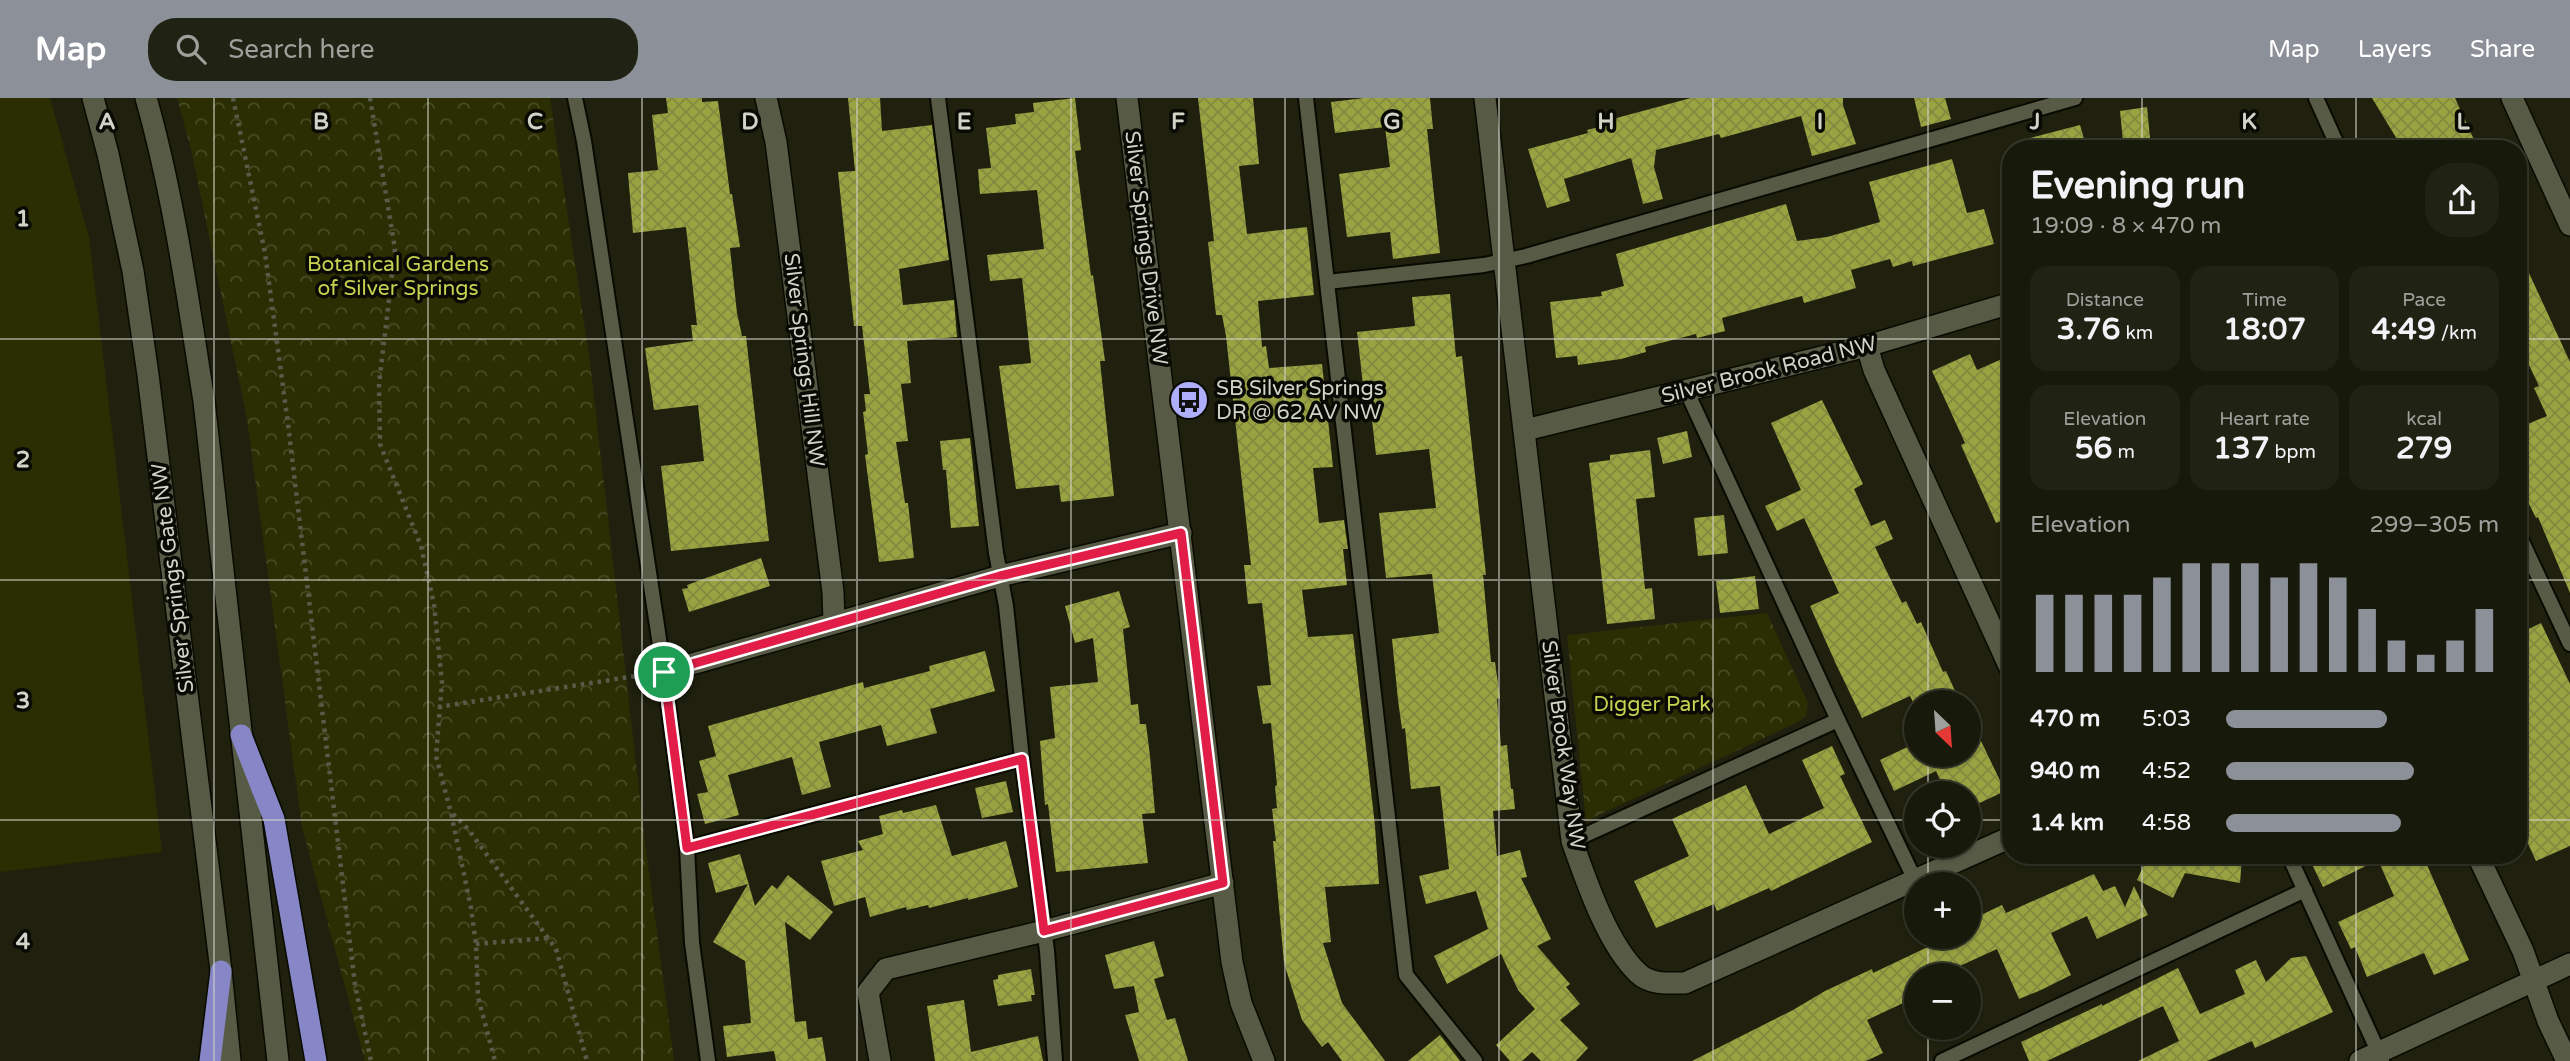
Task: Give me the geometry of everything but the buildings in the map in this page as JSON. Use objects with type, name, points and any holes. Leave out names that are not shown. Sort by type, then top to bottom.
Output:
[{"type":"highway","points":[[241,735],[274,819],[316,1061]]},
{"type":"highway","points":[[210,1061],[221,971]]},
{"type":"street","name":"Silver Springs Gate NW","points":[[93,98],[133,271],[148,375],[230,1061]]},
{"type":"street","points":[[146,98],[157,136],[202,388],[278,1061]]},
{"type":"street","name":"Silver Springs Hill NW","points":[[766,98],[776,142],[833,592],[834,622]]},
{"type":"street","name":"Silver Springs Drive NW","points":[[1127,98],[1232,962],[1241,1003],[1264,1061]]},
{"type":"street","name":"Silver Brook Way NW","points":[[1485,98],[1572,841],[1591,894],[1622,952],[1639,975],[1661,984],[1685,983],[1904,885]]},
{"type":"street","points":[[2512,98],[2570,225]]},
{"type":"street","name":"Silver Brook Road NW","points":[[1525,430],[1867,346],[2002,306]]},
{"type":"street","points":[[1867,346],[1874,370],[2002,650]]},
{"type":"street","points":[[664,672],[1000,576],[1181,533]]},
{"type":"street","name":"Silver Brook Way NW","points":[[1933,872],[2002,841]]},
{"type":"street","points":[[2483,864],[2523,951],[2548,1021],[2567,1061]]},
{"type":"street","points":[[880,1061],[868,992],[887,969],[1044,931],[1223,883]]},
{"type":"street","points":[[2374,1058],[2533,979],[2570,964]]},
{"type":"lane","points":[[575,98],[584,141],[664,672],[687,848],[692,943],[708,1061]]},
{"type":"lane","points":[[938,98],[1006,606],[1044,931],[1055,1061]]},
{"type":"lane","points":[[1306,98],[1406,975],[1475,1061]]},
{"type":"lane","points":[[1327,282],[1504,261],[2075,98]]},
{"type":"lane","points":[[2316,98],[2335,140]]},
{"type":"lane","points":[[1687,392],[1911,872]]},
{"type":"lane","points":[[2527,552],[2570,644]]},
{"type":"lane","points":[[1572,841],[1838,720]]},
{"type":"lane","points":[[687,848],[1022,759]]},
{"type":"lane","points":[[2293,864],[2374,1058]]},
{"type":"lane","points":[[1942,1061],[2305,890]]},
{"type":"path","points":[[233,98],[265,253],[355,985],[371,1061]]},
{"type":"path","points":[[370,98],[395,249],[379,384],[380,444],[421,546],[434,604],[442,683],[436,755],[451,813],[476,944],[478,997],[495,1061]]},
{"type":"path","points":[[438,707],[664,672]]},
{"type":"path","points":[[451,813],[468,829],[556,949],[587,1061]]},
{"type":"path","points":[[476,944],[548,938]]},
{"type":"green space","points":[[0,98],[50,98],[89,237],[162,852],[0,872]]},
{"type":"green space","name":"Botanical Gardens of Silver Springs","points":[[177,98],[550,98],[590,362],[645,842],[674,1061],[365,1061],[302,827],[247,419],[191,149]]},
{"type":"green space","name":"Digger Park","points":[[1767,613],[1808,703],[1806,716],[1586,821],[1567,635]]},
{"type":"place","name":"SB Silver Springs DR @ 62 AV NW","points":[[1189,400]]},
{"type":"route","points":[[1181,533],[1223,883],[1044,931],[1022,759],[687,848],[664,672],[1000,576],[1181,533]]}]
